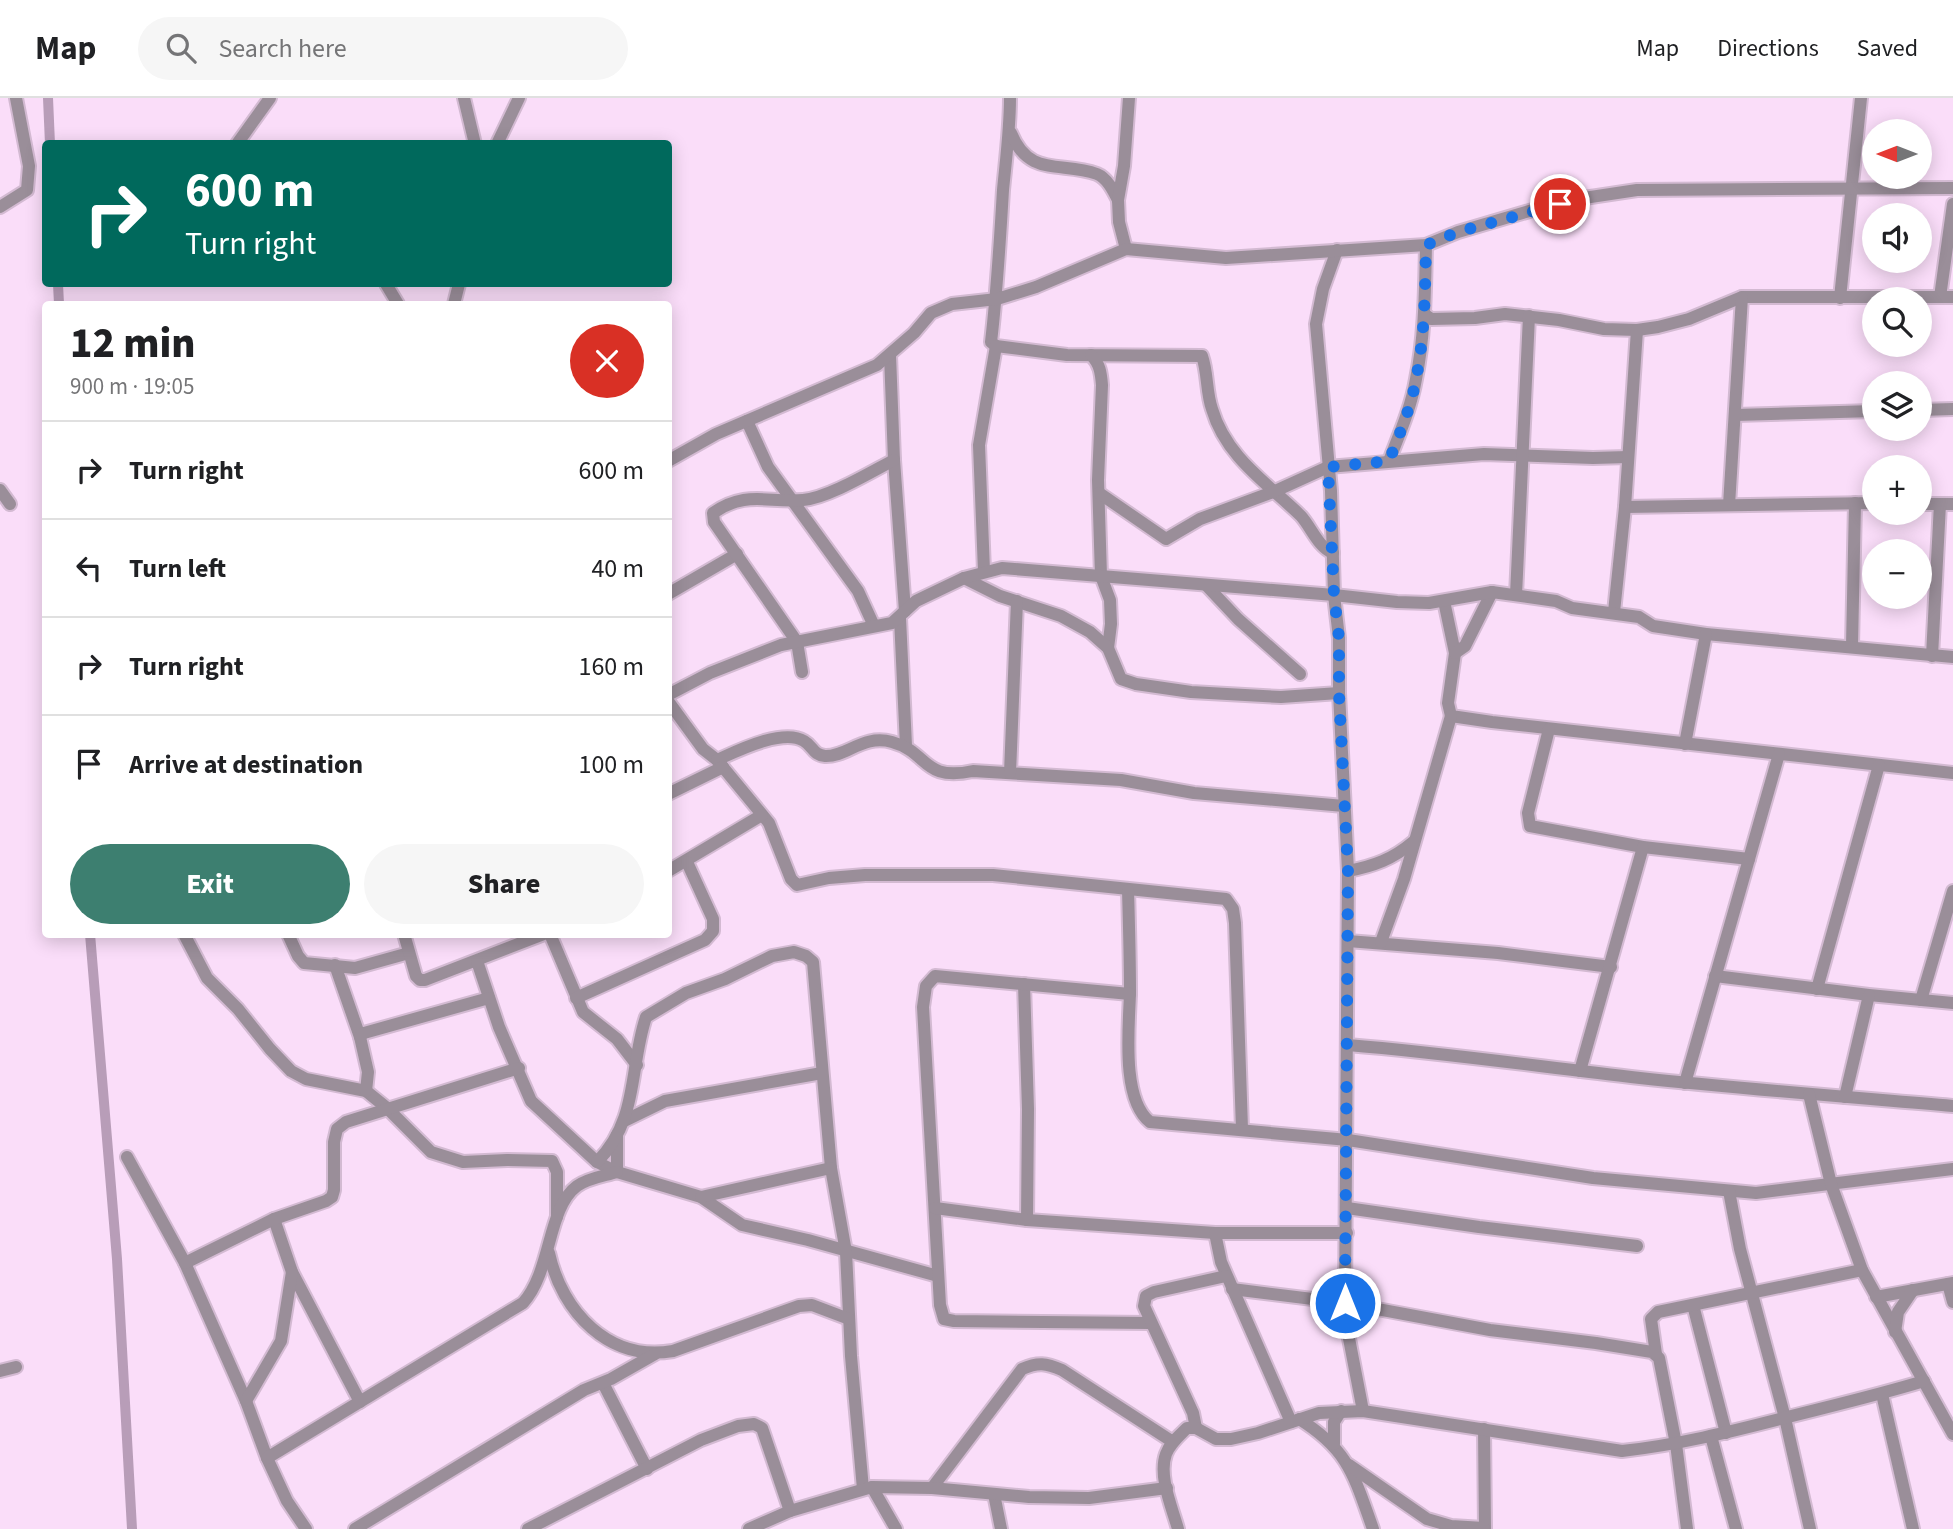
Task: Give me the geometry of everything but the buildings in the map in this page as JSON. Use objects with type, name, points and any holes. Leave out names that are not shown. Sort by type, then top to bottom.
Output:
[{"type":"street","points":[[0,207],[27,190],[30,166],[16,98]]},
{"type":"street","points":[[240,140],[270,98]]},
{"type":"street","points":[[464,98],[474,140]]},
{"type":"street","points":[[499,140],[519,98]]},
{"type":"street","points":[[1010,98],[1010,131],[991,342],[996,346],[1091,355],[1202,356],[1212,410],[1232,451],[1303,518],[1321,544],[1332,553]]},
{"type":"street","points":[[1126,249],[1119,222],[1118,200],[1124,166],[1129,98]]},
{"type":"street","points":[[1840,298],[1861,98]]},
{"type":"street","points":[[1010,131],[1016,147],[1033,161],[1048,167],[1099,174],[1110,185],[1118,200]]},
{"type":"street","points":[[672,459],[716,434],[781,404],[877,365],[914,333],[932,313],[952,304],[996,299],[1066,276],[1126,249],[1226,258],[1257,258],[1289,253],[1426,245],[1458,232],[1536,209],[1637,190],[1953,188]]},
{"type":"street","points":[[1424,314],[1431,318],[1475,318],[1505,314],[1604,329],[1637,330],[1689,318],[1742,297],[1947,297],[1953,204]]},
{"type":"street","points":[[1389,461],[1407,414],[1416,380],[1424,314],[1426,245]]},
{"type":"street","points":[[1336,250],[1323,289],[1316,324],[1339,638],[1339,694],[1348,871],[1345,1303],[1363,1412]]},
{"type":"street","points":[[1729,505],[1742,297]]},
{"type":"street","points":[[1516,595],[1529,316]]},
{"type":"street","points":[[1614,612],[1625,507],[1637,330]]},
{"type":"street","points":[[984,571],[979,445],[996,346]]},
{"type":"street","points":[[890,355],[906,746]]},
{"type":"street","points":[[1091,355],[1101,372],[1102,385],[1098,492],[1101,576],[1110,600],[1108,648]]},
{"type":"street","points":[[1102,385],[1116,356]]},
{"type":"street","points":[[1932,410],[1953,409]]},
{"type":"street","points":[[1735,415],[1862,411]]},
{"type":"street","points":[[747,421],[768,467],[858,591],[874,626]]},
{"type":"street","points":[[1098,492],[1166,539],[1200,519],[1273,492],[1328,467],[1484,454],[1628,457]]},
{"type":"street","points":[[802,672],[797,642],[714,522],[713,513],[741,499],[805,500],[894,460]]},
{"type":"street","points":[[0,490],[10,504]]},
{"type":"street","points":[[1852,646],[1855,503]]},
{"type":"street","points":[[1625,507],[1862,503]]},
{"type":"street","points":[[1932,656],[1946,504]]},
{"type":"street","points":[[672,592],[737,554]]},
{"type":"street","points":[[672,693],[710,673],[781,645],[892,623],[916,601],[964,578],[1002,568],[1397,602],[1444,601],[1492,592],[1556,601],[1572,608],[1614,612],[1639,617],[1653,626],[1706,634],[1953,657]]},
{"type":"street","points":[[964,578],[1061,616],[1090,632],[1108,648],[1121,679],[1136,684],[1191,692],[1281,697],[1339,694]]},
{"type":"street","points":[[1206,584],[1238,619],[1300,674]]},
{"type":"street","points":[[1455,653],[1465,646],[1492,592]]},
{"type":"street","points":[[1010,773],[1017,601]]},
{"type":"street","points":[[1381,942],[1404,879],[1451,716],[1448,703],[1455,653],[1444,601]]},
{"type":"street","points":[[1685,744],[1706,634]]},
{"type":"street","points":[[672,706],[703,749],[720,763],[769,823],[791,879],[797,885],[829,878],[939,873],[993,875],[1226,899],[1233,909],[1235,923],[1242,1129]]},
{"type":"street","points":[[1451,716],[1953,773]]},
{"type":"street","points":[[1549,729],[1528,813],[1530,827],[1643,847],[1749,859]]},
{"type":"street","points":[[672,792],[755,743],[791,737],[804,741],[815,753],[827,756],[864,741],[888,740],[906,746],[920,760],[949,775],[973,771],[1121,780],[1194,793],[1344,806]]},
{"type":"street","points":[[1685,1083],[1779,754]]},
{"type":"street","points":[[1817,989],[1880,765]]},
{"type":"street","points":[[672,869],[762,815]]},
{"type":"street","points":[[1348,871],[1376,866],[1400,853],[1413,842]]},
{"type":"street","points":[[1580,1071],[1643,847]]},
{"type":"street","points":[[576,998],[705,940],[713,931],[713,919],[687,862]]},
{"type":"street","points":[[1128,890],[1129,1066],[1136,1101],[1142,1115],[1150,1122],[1348,1140],[1593,1178],[1756,1193],[1953,1169]]},
{"type":"street","points":[[1921,1000],[1953,891]]},
{"type":"street","points":[[186,938],[207,978],[238,1009],[290,1071],[306,1079],[366,1091],[431,1152],[463,1162],[552,1161],[557,1172],[557,1217]]},
{"type":"street","points":[[290,938],[304,963],[355,968],[409,953]]},
{"type":"street","points":[[405,938],[416,976],[425,981],[534,938]]},
{"type":"street","points":[[552,938],[583,1012],[617,1039],[637,1065]]},
{"type":"street","points":[[1348,941],[1498,953],[1611,967]]},
{"type":"street","points":[[597,1162],[617,1135],[630,1104],[646,1017],[686,993],[725,979],[772,956],[793,952],[806,956],[813,962],[831,1167],[846,1252],[849,1319],[868,1488],[896,1529]]},
{"type":"street","points":[[477,961],[489,998],[531,1101],[597,1162],[617,1172],[701,1197],[742,1225],[808,1240],[938,1276]]},
{"type":"street","points":[[335,965],[360,1037],[368,1072],[366,1091]]},
{"type":"street","points":[[1130,994],[935,976],[926,986],[923,1007],[938,1276],[944,1319],[1150,1323]]},
{"type":"street","points":[[1715,976],[1953,1003]]},
{"type":"street","points":[[1024,984],[1028,1109],[1027,1220]]},
{"type":"street","points":[[1845,1097],[1869,995]]},
{"type":"street","points":[[360,1037],[364,1033],[489,998]]},
{"type":"street","points":[[1348,1045],[1430,1052],[1685,1083],[1953,1106]]},
{"type":"street","points":[[185,1264],[274,1219],[332,1197],[334,1142],[337,1129],[346,1122],[519,1069]]},
{"type":"street","points":[[624,1121],[665,1101],[822,1073]]},
{"type":"street","points":[[1809,1094],[1831,1184],[1862,1270],[1953,1434]]},
{"type":"street","points":[[617,1135],[617,1172]]},
{"type":"street","points":[[127,1157],[185,1264],[246,1401],[267,1458],[287,1501],[306,1529]]},
{"type":"street","points":[[701,1197],[831,1167]]},
{"type":"street","points":[[267,1458],[523,1303],[540,1277],[557,1217],[569,1194],[577,1186],[617,1172]]},
{"type":"street","points":[[1729,1191],[1740,1249],[1785,1418],[1810,1529]]},
{"type":"street","points":[[935,1208],[1027,1220],[1215,1233],[1347,1233]]},
{"type":"street","points":[[1347,1208],[1637,1246]]},
{"type":"street","points":[[274,1219],[292,1272],[360,1402]]},
{"type":"street","points":[[1215,1233],[1226,1276],[1295,1420],[1334,1444],[1349,1465],[1373,1529]]},
{"type":"street","points":[[548,1252],[553,1274],[564,1295],[594,1330],[626,1350],[655,1354]]},
{"type":"street","points":[[1687,1529],[1676,1444],[1656,1354],[1652,1316],[1658,1312],[1862,1270]]},
{"type":"street","points":[[246,1401],[281,1341],[292,1272]]},
{"type":"street","points":[[1178,1529],[1164,1467],[1166,1453],[1173,1441],[1191,1428],[1193,1413],[1144,1306],[1146,1296],[1154,1292],[1226,1276]]},
{"type":"street","points":[[1876,1297],[1950,1283],[1953,1302]]},
{"type":"street","points":[[1232,1289],[1345,1303],[1490,1330],[1596,1342],[1656,1354]]},
{"type":"street","points":[[1895,1332],[1898,1312],[1913,1290]]},
{"type":"street","points":[[355,1529],[583,1390],[603,1383],[655,1354],[694,1345],[799,1306],[812,1305],[849,1319]]},
{"type":"street","points":[[1693,1306],[1726,1433]]},
{"type":"street","points":[[932,1488],[1022,1369],[1036,1363],[1048,1363],[1062,1370],[1173,1441]]},
{"type":"street","points":[[0,1371],[16,1367]]},
{"type":"street","points":[[1191,1428],[1216,1439],[1231,1439],[1319,1413],[1363,1412],[1622,1451],[1676,1444],[1726,1433],[1924,1381]]},
{"type":"street","points":[[603,1383],[647,1469]]},
{"type":"street","points":[[1882,1394],[1913,1529]]},
{"type":"street","points":[[1334,1444],[1334,1422],[1341,1411]]},
{"type":"street","points":[[528,1529],[701,1440],[738,1426],[754,1424],[762,1428],[790,1511]]},
{"type":"street","points":[[1349,1465],[1427,1519],[1451,1526],[1485,1528],[1484,1429]]},
{"type":"street","points":[[1711,1436],[1736,1529]]},
{"type":"street","points":[[748,1529],[790,1511],[868,1488],[932,1488],[1029,1497],[1089,1497],[1167,1488]]},
{"type":"street","points":[[994,1494],[1001,1529]]},
{"type":"waterway","points":[[48,98],[50,140]]},
{"type":"waterway","points":[[58,287],[59,301]]},
{"type":"waterway","points":[[90,938],[117,1259],[132,1529]]},
{"type":"route","points":[[1345,1303],[1348,871],[1339,694],[1339,638],[1334,595],[1328,467],[1389,461],[1407,414],[1416,380],[1424,314],[1426,245],[1458,232],[1560,204]]}]
